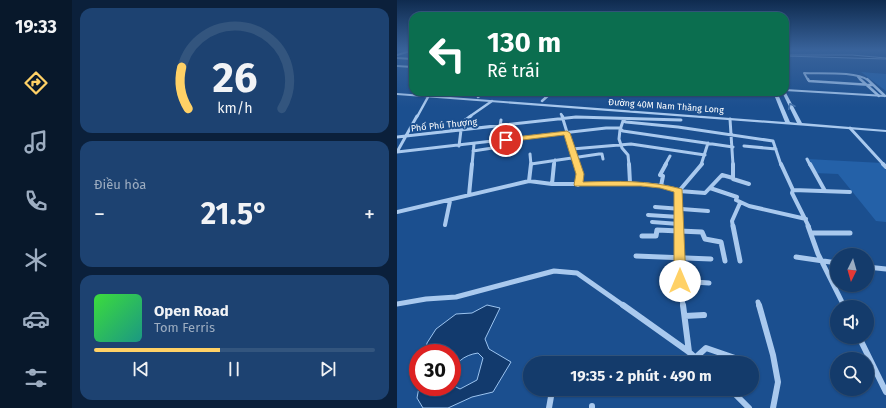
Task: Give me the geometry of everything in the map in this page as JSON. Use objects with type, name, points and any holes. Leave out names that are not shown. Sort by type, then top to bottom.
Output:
[{"type":"street","points":[[872,85],[809,81],[804,74],[863,77],[872,85],[881,95]]},
{"type":"street","points":[[857,77],[881,95]]},
{"type":"street","points":[[397,90],[409,92]]},
{"type":"street","points":[[789,90],[881,95]]},
{"type":"street","name":"Đường 40M Nam Thăng Long","points":[[397,94],[409,95]]},
{"type":"street","name":"Đường 40M Nam Thăng Long","points":[[418,96],[729,119],[787,121]]},
{"type":"street","name":"Đường 40M Nam Thăng Long","points":[[466,96],[787,121],[886,131]]},
{"type":"street","points":[[541,101],[547,96]]},
{"type":"street","points":[[777,96],[787,121]]},
{"type":"street","points":[[788,96],[799,122]]},
{"type":"street","points":[[397,152],[428,97]]},
{"type":"street","points":[[472,100],[478,97]]},
{"type":"street","points":[[449,131],[492,101]]},
{"type":"street","points":[[561,114],[564,118],[571,149],[580,174],[578,185]]},
{"type":"street","name":"Phố Phú Thượng","points":[[397,137],[564,118],[594,117],[623,120]]},
{"type":"street","points":[[729,119],[733,147],[733,178]]},
{"type":"street","points":[[500,126],[501,120]]},
{"type":"street","points":[[623,120],[681,120]]},
{"type":"street","points":[[623,120],[619,139],[621,148],[628,155],[629,183]]},
{"type":"street","points":[[623,120],[770,140],[774,143],[781,164],[793,190],[792,193],[806,219],[821,261],[840,300]]},
{"type":"street","name":"Đường 40M Nam Thăng Long","points":[[799,122],[886,126]]},
{"type":"street","points":[[397,152],[607,128],[619,128],[620,130],[733,147]]},
{"type":"street","points":[[850,128],[886,167]]},
{"type":"street","points":[[459,146],[461,130]]},
{"type":"street","points":[[689,352],[680,281],[679,191],[702,164],[708,143]]},
{"type":"street","points":[[469,195],[474,144]]},
{"type":"street","points":[[571,149],[631,144],[705,155]]},
{"type":"street","points":[[744,146],[776,149]]},
{"type":"street","points":[[473,151],[499,148]]},
{"type":"street","points":[[529,181],[531,164],[530,154]]},
{"type":"street","points":[[531,164],[601,154],[603,159]]},
{"type":"street","points":[[661,186],[663,176],[660,174],[670,156]]},
{"type":"street","points":[[807,159],[825,191]]},
{"type":"street","points":[[552,184],[555,160]]},
{"type":"street","points":[[397,212],[450,201],[529,181],[578,185],[629,183],[661,186],[679,191],[705,193],[722,175],[749,184]]},
{"type":"street","points":[[710,188],[737,197],[736,200],[739,203],[806,219]]},
{"type":"street","points":[[793,190],[850,192]]},
{"type":"street","points":[[445,225],[450,201]]},
{"type":"street","points":[[739,203],[732,221],[740,261]]},
{"type":"street","points":[[655,207],[708,211]]},
{"type":"street","points":[[648,214],[679,217]]},
{"type":"street","points":[[652,222],[702,232],[705,239],[721,242],[725,261]]},
{"type":"street","points":[[642,236],[656,236],[657,230],[680,227]]},
{"type":"street","points":[[811,233],[851,233]]},
{"type":"street","points":[[636,256],[711,259]]},
{"type":"street","points":[[796,257],[830,262]]},
{"type":"street","points":[[874,268],[886,269]]},
{"type":"street","points":[[397,304],[426,299],[456,297],[554,271],[577,273],[693,356]]},
{"type":"street","points":[[680,281],[709,283]]},
{"type":"street","points":[[758,302],[773,355],[778,382],[773,408]]},
{"type":"street","points":[[685,316],[704,315]]},
{"type":"street","points":[[862,344],[886,392]]},
{"type":"street","points":[[697,356],[706,348],[729,356]]},
{"type":"street","points":[[549,408],[551,396]]},
{"type":"street","points":[[737,396],[749,408]]},
{"type":"shaded area","points":[[861,72],[886,74],[886,91]]},
{"type":"shaded area","points":[[807,159],[882,163],[886,168],[886,222],[876,221],[838,174],[814,173]]},
{"type":"shaded area","points":[[487,305],[500,308],[485,339],[489,349],[511,362],[493,392],[472,397],[448,408],[423,408],[417,396],[461,396],[461,388],[477,380],[483,358],[478,353],[461,360],[461,344],[427,344],[436,329],[456,314],[472,313]]},
{"type":"route","points":[[506,140],[567,133],[572,153],[580,174],[578,185],[629,183],[661,186],[679,191],[680,281]]}]
